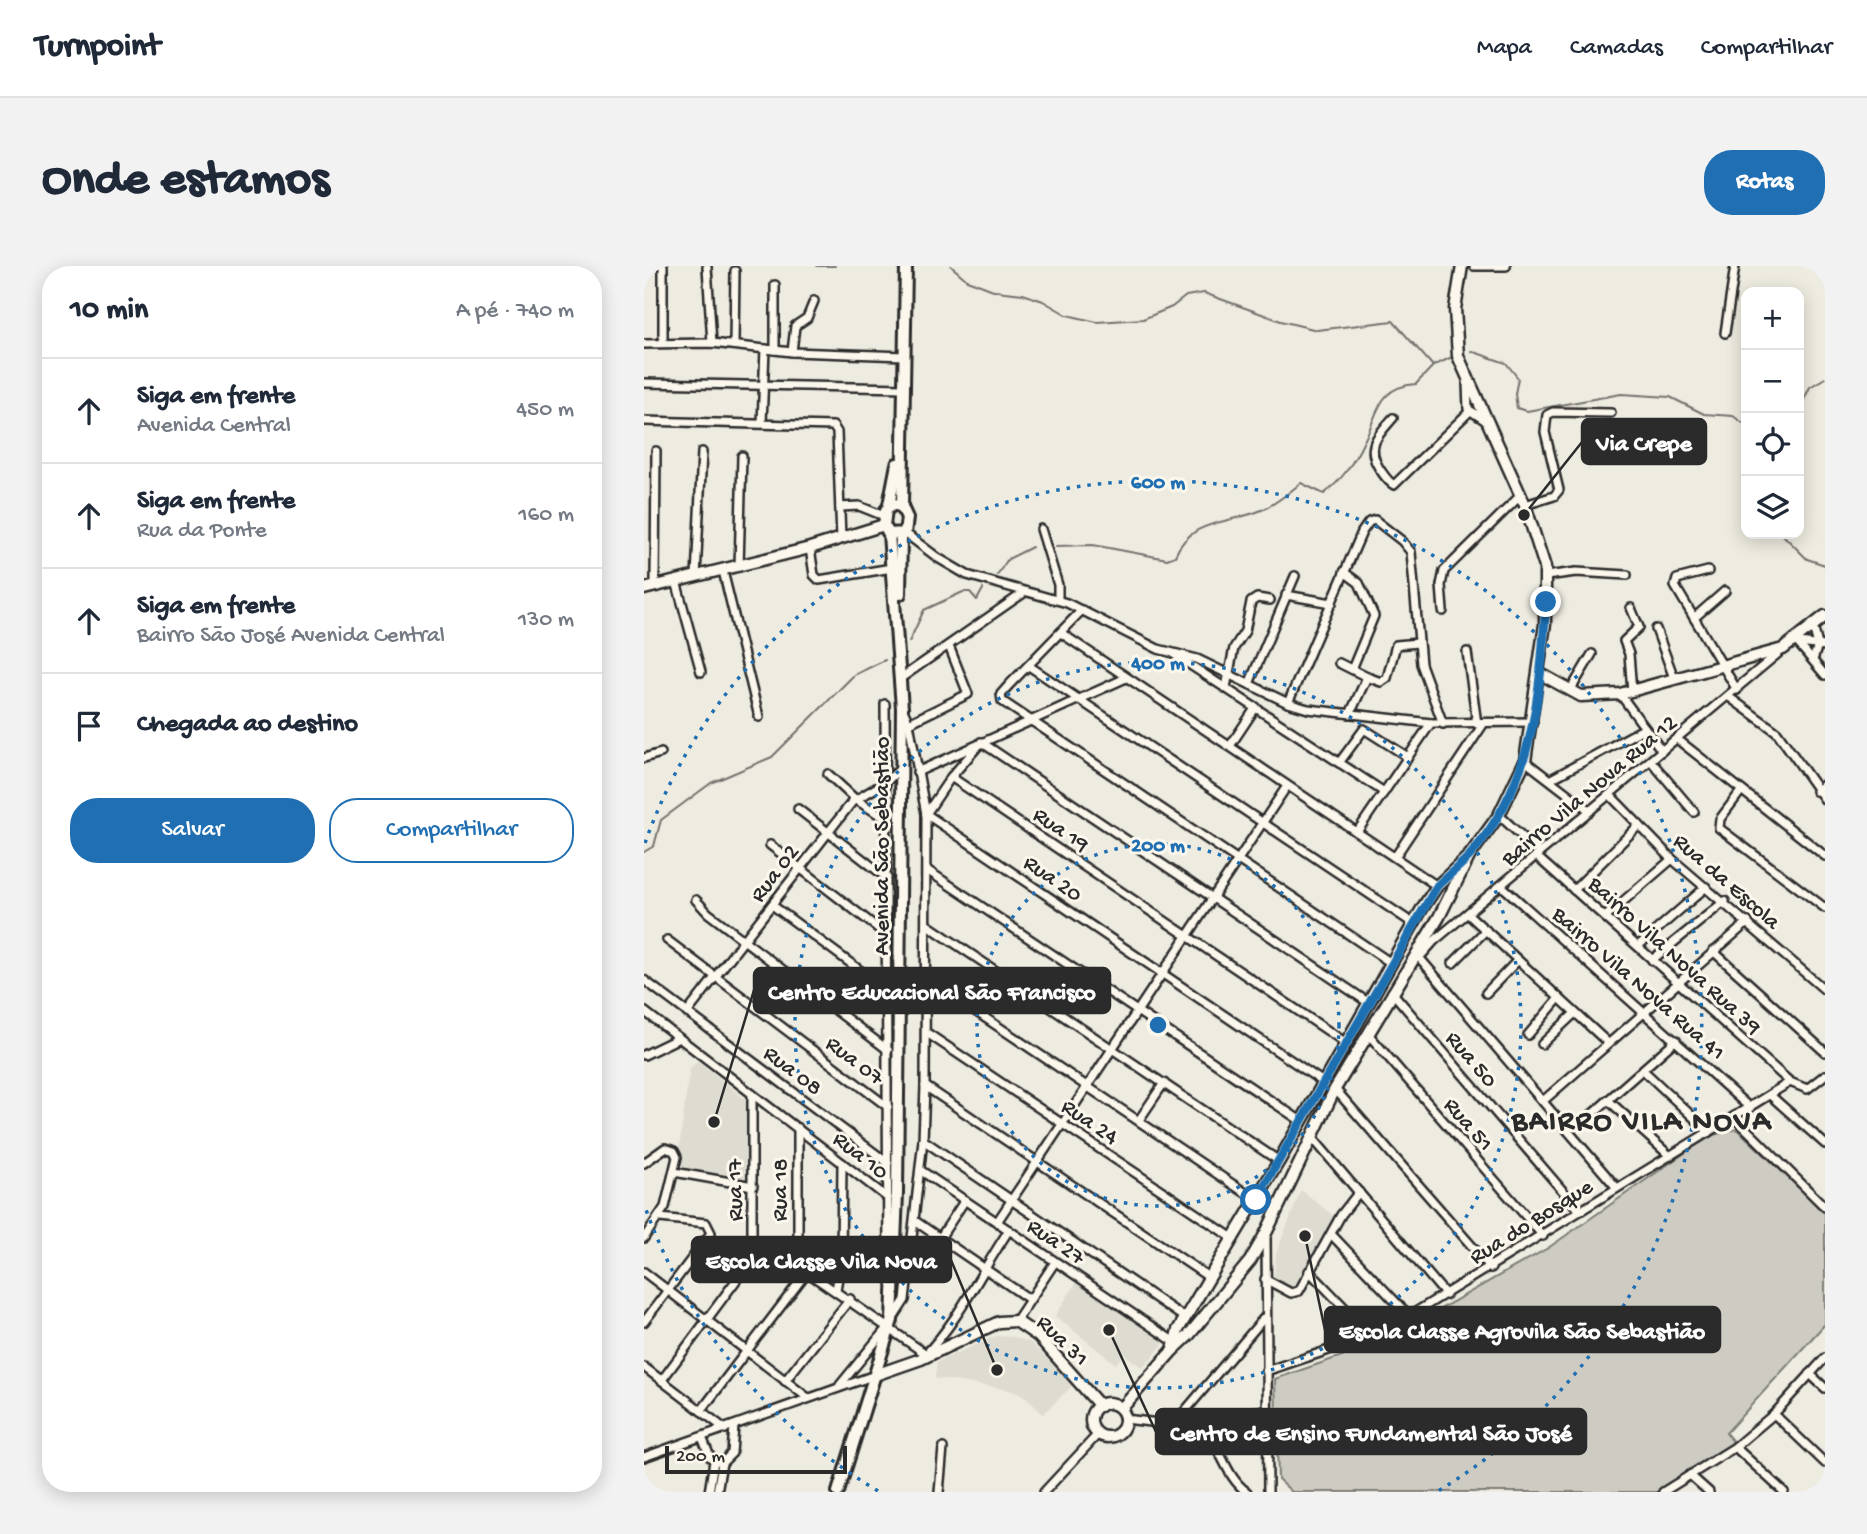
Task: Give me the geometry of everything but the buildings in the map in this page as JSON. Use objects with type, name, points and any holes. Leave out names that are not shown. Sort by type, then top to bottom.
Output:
[{"type":"main road","name":"Avenida São Sebastião","points":[[898,625],[903,534],[907,517],[902,507],[905,266]]},
{"type":"main road","name":"Avenida São Sebastião","points":[[838,1492],[890,1325],[897,1193],[902,708],[898,625],[886,525],[902,434]]},
{"type":"main road","points":[[889,505],[902,507]]},
{"type":"main road","points":[[886,525],[903,534]]},
{"type":"street","points":[[663,266],[663,343]]},
{"type":"street","points":[[1098,1434],[1114,1436],[1123,1429],[1123,1414],[1173,1346],[1221,1298],[1264,1237],[1335,1088],[1369,1035],[1392,992],[1417,956],[1470,855],[1499,815],[1525,761],[1539,673],[1546,576],[1523,500],[1467,383],[1458,356],[1455,309],[1462,266]]},
{"type":"street","points":[[1474,266],[1506,266]]},
{"type":"street","points":[[1725,333],[1735,266]]},
{"type":"street","points":[[707,267],[712,343]]},
{"type":"street","points":[[734,345],[735,271]]},
{"type":"street","points":[[775,285],[775,350]]},
{"type":"street","points":[[792,352],[794,328],[807,318],[814,301]]},
{"type":"street","points":[[644,344],[712,343],[792,352],[905,356]]},
{"type":"street","points":[[762,423],[765,349]]},
{"type":"street","points":[[644,383],[905,388]]},
{"type":"street","points":[[1467,383],[1470,411]]},
{"type":"street","points":[[1394,418],[1376,437],[1373,452],[1382,472],[1394,485],[1470,411]]},
{"type":"street","points":[[1470,411],[1486,421]]},
{"type":"street","points":[[1443,611],[1441,585],[1444,571],[1457,556],[1523,500],[1554,496],[1559,491],[1544,426],[1545,417],[1553,412],[1611,413]]},
{"type":"street","points":[[644,421],[829,425],[837,432],[841,539]]},
{"type":"street","points":[[655,586],[656,451]]},
{"type":"street","points":[[696,577],[702,452]]},
{"type":"street","points":[[739,567],[741,456]]},
{"type":"street","points":[[644,589],[739,567],[886,525],[870,508],[840,507]]},
{"type":"street","points":[[1288,703],[1344,572],[1369,522],[1375,520],[1411,552],[1423,672],[1443,724]]},
{"type":"street","points":[[1041,529],[1058,585],[1058,600]]},
{"type":"street","points":[[903,534],[960,572],[984,582],[1058,600],[1158,649],[1185,655],[1288,703],[1321,712],[1443,724],[1533,722]]},
{"type":"street","points":[[810,548],[814,575],[819,580],[892,568]]},
{"type":"street","points":[[723,571],[759,717]]},
{"type":"street","points":[[1708,571],[1677,579],[1677,593],[1737,690]]},
{"type":"street","points":[[1344,572],[1359,583],[1374,616],[1352,669]]},
{"type":"street","points":[[1546,576],[1576,572],[1627,575]]},
{"type":"street","points":[[1249,684],[1295,576]]},
{"type":"street","points":[[676,581],[701,672]]},
{"type":"street","points":[[1694,618],[1726,591]]},
{"type":"street","points":[[901,678],[1025,592]]},
{"type":"street","points":[[1286,595],[1332,603]]},
{"type":"street","points":[[1226,687],[1231,675],[1234,648],[1245,631],[1251,601],[1257,598],[1270,600]]},
{"type":"street","points":[[1631,608],[1639,626],[1625,637],[1632,691]]},
{"type":"street","points":[[1082,610],[1001,694],[1002,701],[1391,963]]},
{"type":"street","points":[[1539,673],[1570,691],[1590,697],[1620,694],[1783,649],[1797,642],[1825,616]]},
{"type":"street","points":[[1813,626],[1821,646]]},
{"type":"street","points":[[1656,629],[1674,678]]},
{"type":"street","points":[[1061,634],[1437,886]]},
{"type":"street","points":[[1797,642],[1821,646]]},
{"type":"street","points":[[1797,642],[1825,675]]},
{"type":"street","points":[[1339,663],[1367,677],[1385,681],[1396,645],[1418,643]]},
{"type":"street","points":[[909,723],[968,694],[949,646]]},
{"type":"street","points":[[1812,660],[1821,646]]},
{"type":"street","name":"Bairro Vila Nova Rua 12","points":[[1417,956],[1783,649]]},
{"type":"street","points":[[1395,858],[1481,723],[1467,652]]},
{"type":"street","points":[[1172,653],[1384,792]]},
{"type":"street","points":[[1570,691],[1592,654]]},
{"type":"street","points":[[1029,666],[1414,924]]},
{"type":"street","points":[[1350,715],[1367,677]]},
{"type":"street","points":[[917,772],[1126,678]]},
{"type":"street","points":[[1620,694],[1662,751]]},
{"type":"street","points":[[1729,697],[1766,722],[1782,737],[1816,791],[1825,800]]},
{"type":"street","points":[[885,704],[888,1274],[892,1284]]},
{"type":"street","points":[[1230,746],[1256,707]]},
{"type":"street","name":"Avenida São Sebastião","points":[[890,1325],[905,1300],[923,1140],[927,1033],[926,814],[909,723],[902,708]]},
{"type":"street","points":[[1357,832],[1431,723]]},
{"type":"street","points":[[1551,779],[1645,728]]},
{"type":"street","points":[[1339,763],[1364,729],[1408,757]]},
{"type":"street","points":[[1677,739],[1825,856]]},
{"type":"street","points":[[926,814],[951,777],[982,743]]},
{"type":"street","points":[[982,743],[1369,1003]]},
{"type":"street","points":[[644,758],[661,753]]},
{"type":"street","points":[[1525,761],[1590,811]]},
{"type":"street","points":[[1651,761],[1694,811]]},
{"type":"street","name":"Rua 02","points":[[687,1013],[855,799],[886,782],[901,768]]},
{"type":"street","points":[[828,774],[855,799],[886,819]]},
{"type":"street","name":"Rua 19","points":[[951,777],[1346,1043]]},
{"type":"street","points":[[1816,791],[1825,784]]},
{"type":"street","points":[[997,1222],[1135,1010],[1287,786]]},
{"type":"street","points":[[1741,791],[1718,826],[1825,908]]},
{"type":"street","name":"Rua da Escola","points":[[1610,794],[1672,859],[1725,901],[1825,990]]},
{"type":"street","points":[[797,809],[887,878]]},
{"type":"street","name":"Rua 20","points":[[926,814],[1324,1082]]},
{"type":"street","name":"Bairro Vila Nova Rua 39","points":[[1499,815],[1574,890],[1790,1082]]},
{"type":"street","points":[[1574,890],[1639,825]]},
{"type":"street","points":[[771,845],[888,936]]},
{"type":"street","points":[[1173,1346],[1185,1318],[1234,1240],[1423,908],[1437,886],[1470,855]]},
{"type":"street","points":[[1605,917],[1672,859]]},
{"type":"street","points":[[927,870],[1301,1121]]},
{"type":"street","name":"Bairro Vila Nova Rua 41","points":[[1502,886],[1644,1010],[1750,1108]]},
{"type":"street","points":[[1638,946],[1706,887]]},
{"type":"street","points":[[696,900],[708,913],[888,1050]]},
{"type":"street","points":[[1653,960],[1725,901]]},
{"type":"street","points":[[772,905],[888,991]]},
{"type":"street","points":[[1423,908],[1438,916]]},
{"type":"street","points":[[1468,914],[1607,1042]]},
{"type":"street","points":[[1543,1101],[1607,1042],[1748,922]]},
{"type":"street","points":[[926,924],[1279,1161]]},
{"type":"street","points":[[1453,963],[1486,930]]},
{"type":"street","name":"Rua 07","points":[[667,940],[888,1107]]},
{"type":"street","points":[[1713,951],[1825,1052]]},
{"type":"street","points":[[1417,956],[1617,1188]]},
{"type":"street","points":[[1486,993],[1517,961]]},
{"type":"street","points":[[926,978],[1256,1200]]},
{"type":"street","name":"Rua 08","points":[[644,980],[888,1163]]},
{"type":"street","name":"Rua 50","points":[[1392,992],[1580,1210]]},
{"type":"street","points":[[1528,1035],[1559,998]]},
{"type":"street","name":"Rua 10","points":[[644,1011],[888,1198]]},
{"type":"street","points":[[1542,1044],[1575,1013]]},
{"type":"street","name":"Rua 24","points":[[927,1033],[1234,1240]]},
{"type":"street","name":"Rua 51","points":[[1369,1035],[1543,1236]]},
{"type":"street","points":[[644,1055],[679,1038]]},
{"type":"street","points":[[1590,1116],[1676,1040]]},
{"type":"street","points":[[1643,1070],[1709,1132]]},
{"type":"street","points":[[1790,1082],[1802,1089],[1808,1088],[1825,1075]]},
{"type":"street","name":"Rua do Bosque","points":[[1266,1371],[1409,1316],[1790,1082]]},
{"type":"street","points":[[1139,1120],[1164,1083]]},
{"type":"street","points":[[925,1086],[1210,1278]]},
{"type":"street","points":[[1335,1088],[1491,1268]]},
{"type":"street","points":[[1770,1095],[1825,1144]]},
{"type":"street","name":"Rua 17","points":[[662,1380],[752,1259],[752,1096]]},
{"type":"street","points":[[1608,1100],[1670,1156]]},
{"type":"street","points":[[1734,1117],[1825,1207]]},
{"type":"street","name":"Rua 18","points":[[798,1128],[797,1255],[807,1272]]},
{"type":"street","points":[[1310,1136],[1446,1295]]},
{"type":"street","points":[[923,1140],[1185,1318]]},
{"type":"street","points":[[644,1163],[662,1149],[672,1149],[677,1157],[660,1218],[644,1238]]},
{"type":"street","points":[[836,1290],[841,1260],[842,1163]]},
{"type":"street","name":"Rua 27","points":[[920,1170],[1173,1346]]},
{"type":"street","points":[[674,1172],[753,1186]]},
{"type":"street","points":[[1267,1183],[1287,1188]]},
{"type":"street","points":[[1267,1183],[1283,1198]]},
{"type":"street","points":[[1265,1279],[1295,1293],[1359,1192]]},
{"type":"street","points":[[940,1238],[965,1200]]},
{"type":"street","points":[[644,1322],[710,1235],[710,1227],[706,1223],[660,1218]]},
{"type":"street","points":[[915,1220],[1029,1299]]},
{"type":"street","points":[[701,1410],[807,1272],[890,1325],[923,1356],[964,1308],[984,1268],[1009,1230]]},
{"type":"street","points":[[1331,1234],[1409,1316]]},
{"type":"street","points":[[1264,1237],[1268,1492]]},
{"type":"street","points":[[1016,1321],[1055,1262]]},
{"type":"street","points":[[1309,1271],[1370,1333]]},
{"type":"street","points":[[644,1272],[808,1398]]},
{"type":"street","points":[[785,1381],[850,1299]]},
{"type":"street","points":[[1174,1424],[1265,1318]]},
{"type":"street","name":"Rua 31","points":[[875,1375],[999,1322],[1016,1321],[1038,1336],[1100,1406]]},
{"type":"street","points":[[840,1385],[890,1325]]},
{"type":"street","points":[[1663,1492],[1735,1447],[1774,1415],[1825,1358]]},
{"type":"street","points":[[644,1367],[725,1429]]},
{"type":"street","points":[[853,1370],[858,1380]]},
{"type":"street","points":[[1810,1374],[1825,1388]]},
{"type":"street","points":[[644,1457],[840,1385],[875,1375]]},
{"type":"street","points":[[1098,1434],[1091,1420],[1100,1406],[1111,1404],[1123,1414],[1193,1425],[1207,1433],[1228,1472],[1247,1492]]},
{"type":"street","points":[[1228,1416],[1266,1410]]},
{"type":"street","points":[[1774,1415],[1825,1463]]},
{"type":"street","points":[[709,1492],[718,1462],[732,1453],[734,1426]]},
{"type":"street","points":[[1044,1492],[1098,1434]]},
{"type":"street","points":[[702,1437],[718,1462],[717,1492]]},
{"type":"street","points":[[1735,1447],[1784,1492]]},
{"type":"street","points":[[939,1492],[943,1448]]},
{"type":"street","points":[[1690,1475],[1709,1492]]},
{"type":"shaded area","points":[[698,1061],[746,1100],[748,1181],[684,1170],[678,1156],[690,1068]]},
{"type":"shaded area","points":[[1737,1129],[1825,1212],[1825,1324],[1726,1433],[1734,1443],[1659,1492],[1292,1492],[1278,1479],[1275,1379],[1362,1349],[1431,1314],[1548,1248],[1709,1136]]},
{"type":"shaded area","points":[[1301,1190],[1336,1218],[1295,1291],[1274,1279],[1276,1254]]},
{"type":"shaded area","points":[[1077,1282],[1164,1343],[1143,1368],[1124,1354],[1116,1364],[1055,1316]]},
{"type":"shaded area","points":[[996,1336],[1014,1337],[1031,1343],[1073,1385],[1043,1414],[1023,1395],[1006,1389],[935,1378],[937,1362]]},
{"type":"waterway","points":[[817,266],[835,266]]},
{"type":"waterway","points":[[951,266],[967,280],[996,291],[1023,294],[1043,301],[1067,315],[1097,322],[1143,319],[1172,307],[1186,296],[1204,293],[1281,321],[1317,330],[1393,321],[1433,366]]},
{"type":"waterway","points":[[1471,351],[1506,363],[1518,378],[1515,394],[1517,408],[1527,411],[1621,394],[1670,397],[1704,414],[1733,416],[1741,422]]},
{"type":"waterway","points":[[1056,546],[1093,545],[1167,559],[1175,556],[1182,543],[1201,528],[1264,509],[1301,483],[1324,494],[1352,463],[1386,396],[1403,386],[1416,384],[1433,366],[1450,358]]},
{"type":"waterway","points":[[1804,400],[1810,387],[1825,378]]},
{"type":"waterway","points":[[1787,539],[1807,559],[1825,565]]},
{"type":"waterway","points":[[997,575],[1008,559],[1032,547]]},
{"type":"waterway","points":[[909,642],[924,610],[963,592],[970,592],[977,600],[983,589]]},
{"type":"waterway","points":[[644,852],[654,846],[661,820],[711,783],[772,757],[854,675],[885,660]]},
{"type":"place","name":"Via Crepe","points":[[1524,515]]},
{"type":"place","name":"Centro Educacional São Francisco","points":[[714,1122]]},
{"type":"place","name":"Escola Classe Agrovila São Sebastião","points":[[1305,1236]]},
{"type":"place","name":"Centro de Ensino Fundamental São José","points":[[1109,1330]]},
{"type":"place","name":"Escola Classe Vila Nova","points":[[997,1370]]},
{"type":"district","name":"BAIRRO VILA NOVA","points":[[1642,1119]]},
{"type":"route","points":[[1256,1200],[1437,886],[1470,855],[1499,815],[1517,781],[1529,747],[1546,602]]}]
